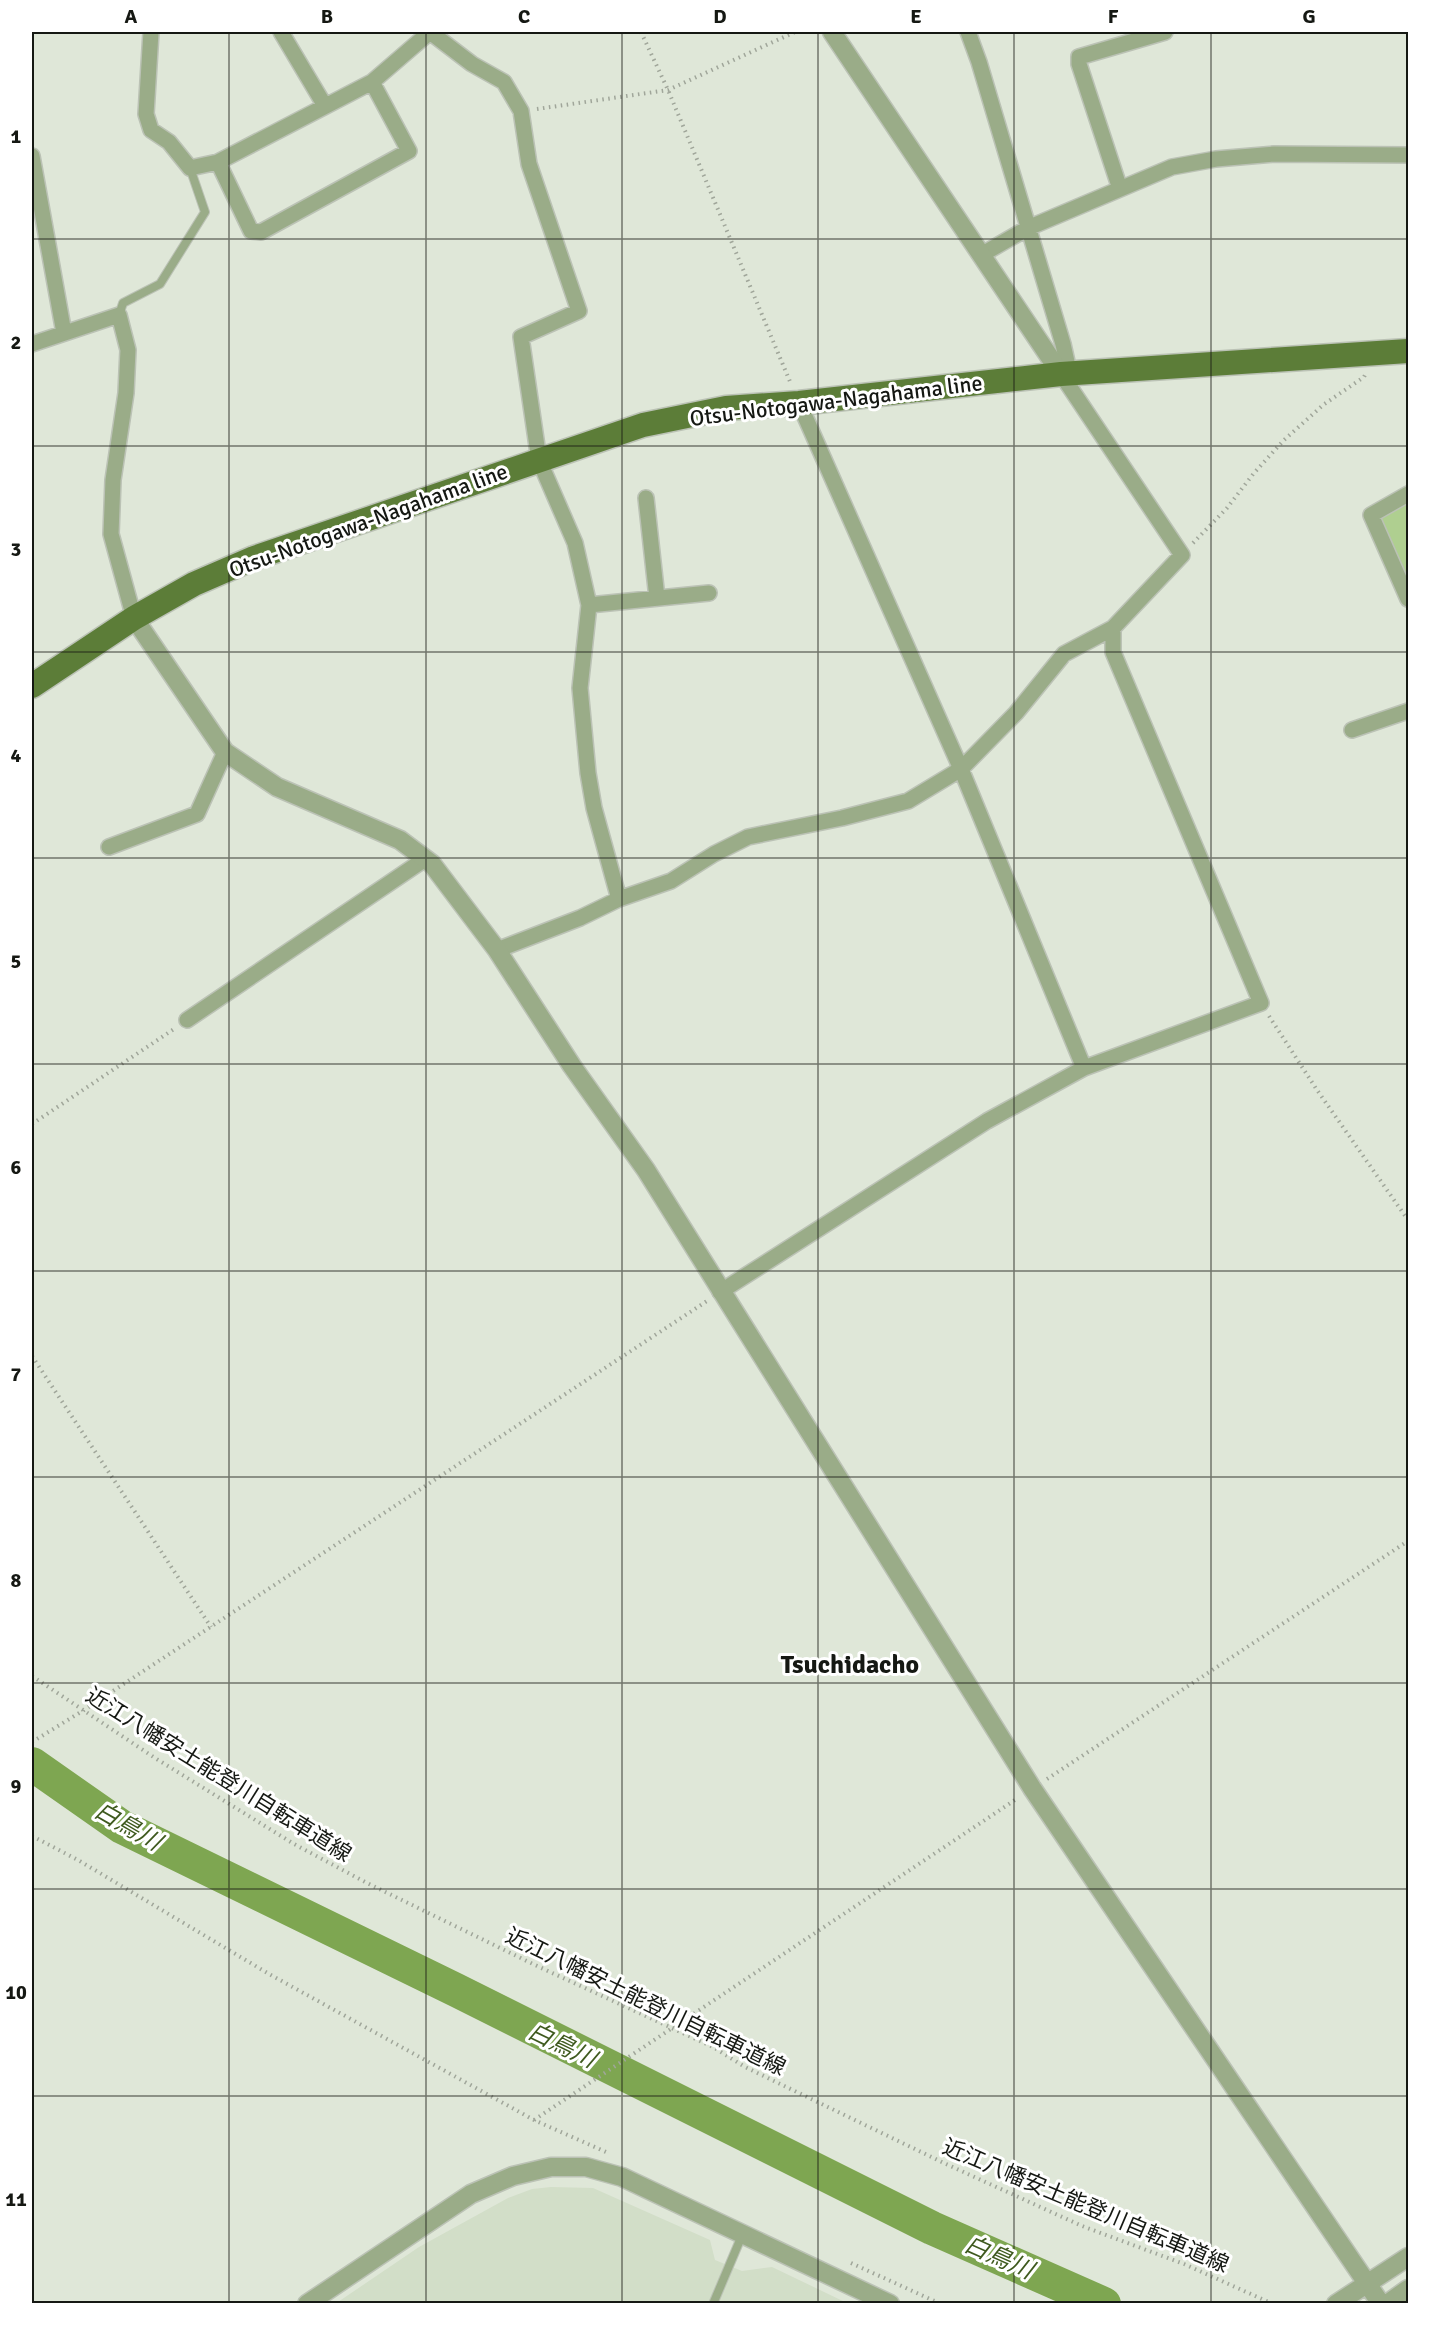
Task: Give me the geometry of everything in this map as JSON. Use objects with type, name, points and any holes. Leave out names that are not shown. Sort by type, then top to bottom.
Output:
[{"type":"main road","name":"Otsu-Notogawa-Nagahama line","points":[[32,686],[134,618],[194,584],[254,558],[643,425],[726,408],[799,403],[1061,374],[1408,351]]},
{"type":"street","points":[[151,32],[146,114],[152,130],[169,142],[190,168],[218,162],[372,82],[430,32],[472,64],[504,82],[521,111],[529,164],[579,311],[521,338],[539,460],[575,543],[589,605],[580,688],[588,773],[594,808],[619,899]]},
{"type":"street","points":[[281,32],[325,106]]},
{"type":"street","points":[[497,950],[580,918],[619,899],[671,881],[714,854],[748,837],[842,818],[908,801],[961,769],[1016,713],[1064,654],[1113,628],[1182,555],[832,32]]},
{"type":"street","points":[[968,32],[1063,344],[1067,362],[1061,374]]},
{"type":"street","points":[[1120,189],[1079,64],[1079,57],[1165,32]]},
{"type":"street","points":[[218,162],[251,231],[261,232],[409,151],[372,82]]},
{"type":"street","points":[[981,255],[1028,228],[1172,167],[1215,159],[1274,154],[1408,155]]},
{"type":"street","points":[[32,156],[34,186],[64,333]]},
{"type":"street","points":[[32,344],[119,315],[129,350],[126,393],[113,480],[111,534],[134,618],[225,752],[277,787],[400,840],[432,864],[497,950],[572,1066],[646,1170],[720,1292],[1032,1788],[1381,2304]]},
{"type":"street","points":[[799,403],[961,769],[1084,1068]]},
{"type":"street","points":[[1408,494],[1371,515],[1408,599]]},
{"type":"street","points":[[646,498],[657,598]]},
{"type":"street","points":[[589,605],[709,593]]},
{"type":"street","points":[[720,1292],[987,1121],[1084,1068],[1261,1003],[1113,652],[1113,628]]},
{"type":"street","points":[[1352,730],[1408,711]]},
{"type":"street","points":[[110,847],[196,813],[225,752]]},
{"type":"street","points":[[187,1020],[425,859]]},
{"type":"street","points":[[307,2304],[471,2194],[513,2176],[551,2167],[586,2168],[622,2177],[890,2304]]},
{"type":"street","points":[[1336,2304],[1408,2257]]},
{"type":"street","points":[[1387,2304],[1408,2289]]},
{"type":"lane","points":[[119,315],[123,303],[160,284],[205,212],[190,168]]},
{"type":"lane","points":[[713,2304],[742,2233]]},
{"type":"path","points":[[641,32],[668,90],[799,403]]},
{"type":"path","points":[[521,111],[668,90],[795,32]]},
{"type":"path","points":[[1182,555],[1227,508],[1284,440],[1323,405],[1364,377],[1378,354]]},
{"type":"path","points":[[1261,1003],[1317,1090],[1408,1220]]},
{"type":"path","points":[[32,1124],[187,1020]]},
{"type":"path","points":[[32,1742],[720,1292]]},
{"type":"path","points":[[32,1356],[211,1627]]},
{"type":"path","points":[[32,1836],[78,1860],[269,1974],[534,2120],[1408,1541]]},
{"type":"path","name":"近江八幡安土能登川自転車道線","points":[[32,1676],[154,1758],[304,1849],[395,1897],[713,2047],[745,2067],[956,2169],[1082,2226],[1185,2264],[1274,2304]]},
{"type":"shaded area","points":[[593,2188],[710,2240],[715,2260],[742,2271],[772,2267],[847,2303],[335,2304],[419,2247],[508,2198],[532,2189]]},
{"type":"green space","points":[[1408,500],[1408,601],[1378,517]]},
{"type":"waterway","name":"白鳥川","points":[[32,1764],[122,1827],[456,1990],[932,2228],[1104,2304]]},
{"type":"district","name":"Tsuchidacho","points":[[850,1664]]}]
